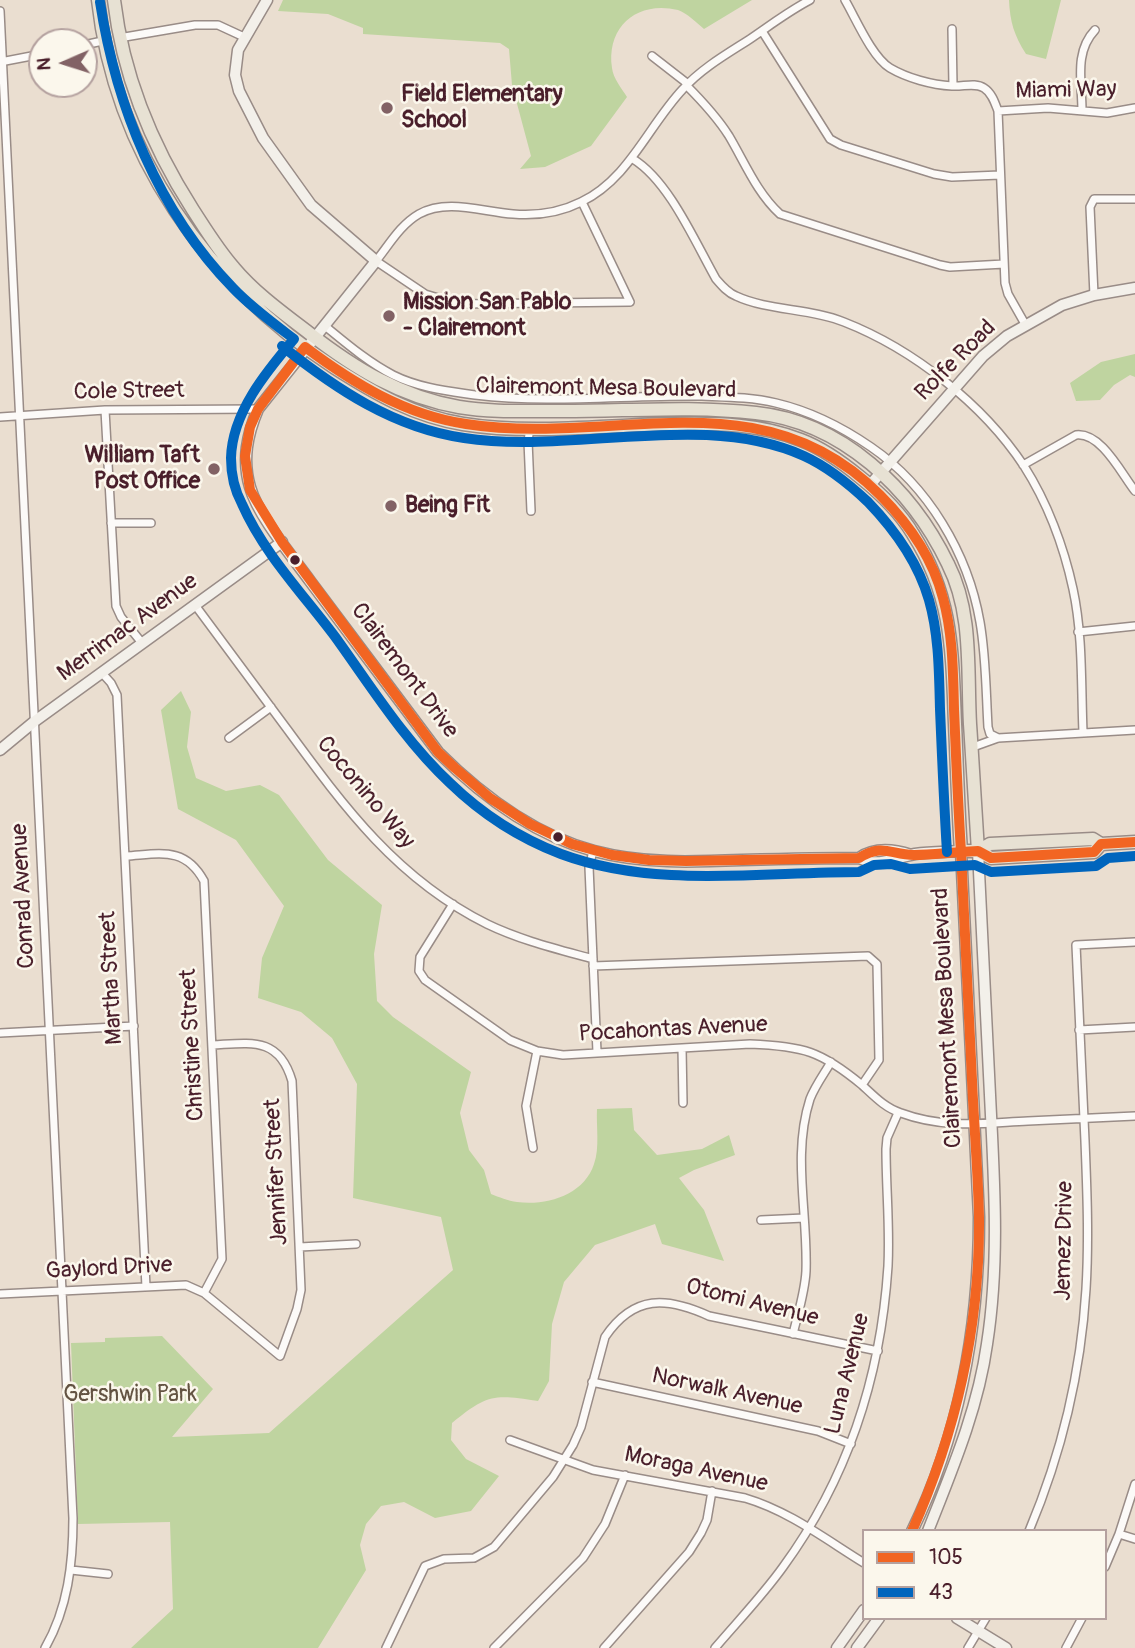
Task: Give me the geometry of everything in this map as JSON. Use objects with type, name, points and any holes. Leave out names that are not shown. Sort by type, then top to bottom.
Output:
[{"type":"main road","name":"Clairemont Mesa Boulevard","points":[[98,0],[104,40],[129,126],[148,168],[197,244],[230,282],[367,389],[400,405],[465,424],[495,428],[688,423],[738,425],[801,440],[844,463],[870,485],[899,514],[913,533],[935,574],[943,597],[952,646],[979,1259],[971,1341],[945,1450],[932,1488],[913,1529]]},
{"type":"main road","name":"Clairemont Mesa Boulevard","points":[[114,0],[132,86],[163,160],[211,239],[234,269],[310,342],[372,378],[404,392],[443,404],[495,411],[677,408],[760,413],[807,426],[853,450],[881,472],[912,503],[927,524],[950,567],[959,593],[968,645],[995,1260],[988,1343],[982,1374],[959,1454],[929,1529]]},
{"type":"main road","points":[[267,0],[238,50],[236,75],[239,91],[263,138],[312,205],[376,261]]},
{"type":"main road","name":"Clairemont Drive","points":[[376,261],[258,409],[250,427],[245,456],[247,474],[256,503],[282,542],[438,752],[494,802],[562,840],[593,850],[634,859],[690,863],[859,858],[870,851],[892,849],[911,855],[978,851],[991,858],[1094,852],[1101,844],[1135,842]]},
{"type":"main road","name":"Rolfe Road","points":[[870,485],[983,356],[1025,324],[1062,305],[1094,295],[1135,288]]},
{"type":"main road","points":[[530,428],[551,411]]},
{"type":"main road","name":"Merrimac Avenue","points":[[0,750],[35,721],[282,542]]},
{"type":"main road","points":[[837,1648],[862,1613]]},
{"type":"main road","points":[[857,1648],[878,1620]]},
{"type":"main road","points":[[960,1620],[1006,1648]]},
{"type":"street","points":[[582,202],[629,302],[458,304],[425,295],[376,261],[404,225],[429,209],[460,206],[513,214],[541,214],[556,212],[582,202],[607,185],[633,159],[687,85],[701,72],[789,11],[810,0]]},
{"type":"street","points":[[845,0],[878,57],[889,68],[927,82],[953,86],[976,85],[985,88],[994,99],[998,111],[1004,264],[1008,293],[1025,324]]},
{"type":"street","name":"Conrad Avenue","points":[[0,11],[73,1518],[71,1570],[63,1607],[45,1648]]},
{"type":"street","points":[[98,42],[195,25],[218,25],[244,37]]},
{"type":"street","points":[[952,29],[953,86]]},
{"type":"street","points":[[1082,111],[1081,52],[1085,40],[1095,30]]},
{"type":"street","points":[[762,31],[830,139],[841,145],[934,174],[952,177],[1000,175]]},
{"type":"street","points":[[652,56],[703,102],[727,133],[767,202],[780,214],[940,265],[950,267],[1004,264]]},
{"type":"street","points":[[1,62],[28,57]]},
{"type":"street","name":"Miami Way","points":[[998,111],[1048,108],[1107,113],[1135,108]]},
{"type":"street","points":[[633,159],[646,167],[662,184],[716,279],[728,292],[754,302],[807,311],[843,321],[889,342],[919,361],[954,390],[992,427],[1023,466],[1056,531],[1071,582],[1078,632],[1083,732]]},
{"type":"street","points":[[1094,295],[1090,208],[1097,199],[1135,199]]},
{"type":"street","name":"Clairemont Mesa Boulevard","points":[[325,326],[356,353],[395,376],[425,387],[531,401],[690,395],[757,399],[814,416],[849,433],[891,461],[925,498],[956,547],[980,620],[988,727],[990,734],[998,738]]},
{"type":"street","name":"Cole Street","points":[[0,418],[105,410],[258,409]]},
{"type":"street","points":[[105,410],[116,606],[121,617],[142,643]]},
{"type":"street","points":[[530,428],[528,441],[531,511]]},
{"type":"street","points":[[1023,466],[1076,435],[1085,434],[1097,440],[1135,491]]},
{"type":"street","points":[[111,523],[151,523]]},
{"type":"street","name":"Coconino Way","points":[[195,605],[341,803],[385,852],[453,904],[488,924],[536,944],[593,962],[862,955],[873,958],[877,964],[879,1060],[862,1085]]},
{"type":"street","points":[[1078,632],[1135,626]]},
{"type":"street","name":"Martha Street","points":[[102,673],[117,695],[145,1287]]},
{"type":"street","points":[[229,738],[271,707]]},
{"type":"street","points":[[973,747],[998,738],[1135,730]]},
{"type":"street","points":[[593,850],[589,867],[597,1052]]},
{"type":"street","name":"Christine Street","points":[[126,856],[178,855],[196,867],[204,881],[222,1259],[204,1293]]},
{"type":"street","name":"Pocahontas Avenue","points":[[453,904],[420,957],[419,971],[425,979],[510,1040],[537,1051],[563,1055],[780,1045],[809,1050],[831,1062],[881,1103],[898,1113],[943,1124],[1135,1116]]},
{"type":"street","name":"Jemez Drive","points":[[1031,1529],[1065,1425],[1079,1354],[1086,1290],[1088,1213],[1076,945],[1135,942]]},
{"type":"street","points":[[0,1033],[134,1026]]},
{"type":"street","points":[[1079,1030],[1135,1027]]},
{"type":"street","name":"Jennifer Street","points":[[213,1045],[262,1044],[276,1052],[288,1067],[292,1081],[301,1290],[280,1356]]},
{"type":"street","points":[[682,1048],[683,1103]]},
{"type":"street","points":[[533,1148],[526,1106],[537,1051]]},
{"type":"street","points":[[793,1334],[806,1271],[801,1153],[803,1126],[811,1096],[831,1062]]},
{"type":"street","name":"Luna Avenue","points":[[715,1648],[769,1586],[808,1528],[831,1489],[859,1422],[878,1351],[888,1262],[886,1149],[887,1138],[898,1113]]},
{"type":"street","points":[[761,1220],[804,1218]]},
{"type":"street","points":[[300,1247],[356,1244]]},
{"type":"street","name":"Gaylord Drive","points":[[0,1294],[186,1285],[204,1293],[280,1356]]},
{"type":"street","name":"Otomi Avenue","points":[[592,1382],[605,1337],[620,1319],[629,1311],[659,1302],[684,1304],[709,1316],[878,1351]]},
{"type":"street","points":[[386,1648],[425,1566],[444,1559],[474,1558],[494,1547],[553,1477],[581,1427],[592,1382]]},
{"type":"street","name":"Norwalk Avenue","points":[[592,1382],[818,1432],[851,1444]]},
{"type":"street","name":"Moraga Avenue","points":[[510,1440],[593,1470],[762,1503],[862,1562]]},
{"type":"street","points":[[494,1648],[583,1558],[605,1524],[625,1475]]},
{"type":"street","points":[[1107,1562],[1135,1484]]},
{"type":"street","points":[[604,1648],[695,1542],[707,1520],[712,1492]]},
{"type":"street","points":[[1119,1534],[1135,1538]]},
{"type":"street","points":[[71,1570],[108,1574]]},
{"type":"street","points":[[968,1648],[985,1620]]},
{"type":"street","points":[[1066,1648],[1081,1620]]},
{"type":"green space","points":[[283,0],[752,0],[704,29],[681,11],[663,8],[638,13],[627,20],[619,29],[611,53],[614,76],[627,97],[591,146],[545,167],[520,169],[531,156],[512,85],[509,49],[500,43],[363,34],[363,28],[328,14],[278,11]]},
{"type":"green space","points":[[1009,0],[1061,0],[1046,59],[1026,54],[1013,28]]},
{"type":"green space","points":[[1135,354],[1135,377],[1130,375],[1114,385],[1100,400],[1076,401],[1070,383],[1101,362]]},
{"type":"green space","name":"Gershwin Park","points":[[181,691],[191,712],[187,747],[196,778],[226,791],[260,785],[279,795],[328,860],[382,905],[374,954],[377,1001],[393,1017],[471,1072],[460,1113],[469,1150],[484,1170],[491,1194],[510,1201],[540,1202],[563,1196],[582,1184],[596,1158],[597,1109],[632,1108],[634,1130],[657,1155],[702,1149],[729,1135],[735,1155],[679,1178],[704,1210],[724,1261],[662,1244],[655,1224],[595,1245],[564,1282],[552,1324],[549,1381],[538,1401],[511,1397],[492,1398],[474,1406],[452,1423],[451,1440],[466,1459],[499,1476],[471,1511],[435,1518],[404,1502],[381,1506],[366,1524],[360,1545],[366,1570],[318,1648],[131,1648],[173,1609],[170,1522],[78,1524],[71,1343],[105,1342],[105,1338],[162,1336],[213,1389],[172,1437],[269,1433],[453,1270],[441,1217],[353,1198],[357,1084],[332,1038],[301,1012],[258,998],[262,958],[284,906],[236,840],[178,809],[161,710]]},
{"type":"transit line","name":"43","points":[[100,2],[107,41],[129,118],[162,191],[206,258],[233,288],[294,339],[252,394],[237,425],[231,458],[234,482],[240,499],[261,540],[404,732],[434,767],[475,805],[516,833],[561,854],[633,872],[670,875],[746,876],[859,872],[874,865],[891,864],[910,869],[975,865],[991,872],[1096,866],[1108,858],[1135,856]]},
{"type":"transit line","name":"43","points":[[282,346],[323,377],[367,404],[390,416],[438,433],[505,442],[636,436],[723,436],[765,443],[804,456],[838,476],[868,502],[896,535],[919,573],[929,600],[938,654],[947,852]]},
{"type":"transit line","name":"105","points":[[305,347],[381,396],[444,420],[521,429],[683,423],[735,425],[785,436],[834,458],[880,495],[901,518],[919,543],[939,584],[949,625],[952,653],[961,852],[906,855],[881,850],[859,858],[649,860],[612,855],[572,844],[530,824],[490,798],[438,752],[282,542],[250,490],[245,456],[250,427],[258,409],[305,347]]},
{"type":"transit line","name":"105","points":[[961,852],[978,851],[991,858],[1094,852],[1101,844],[1135,842]]},
{"type":"transit line","name":"105","points":[[913,1529],[928,1494],[953,1417],[970,1338],[978,1258],[978,1183],[961,852]]},
{"type":"place","name":"Field Elementary School","points":[[387,108]]},
{"type":"place","name":"Mission San Pablo - Clairemont","points":[[389,316]]},
{"type":"place","name":"William Taft Post Office","points":[[214,469]]},
{"type":"place","name":"Being Fit","points":[[391,506]]}]
